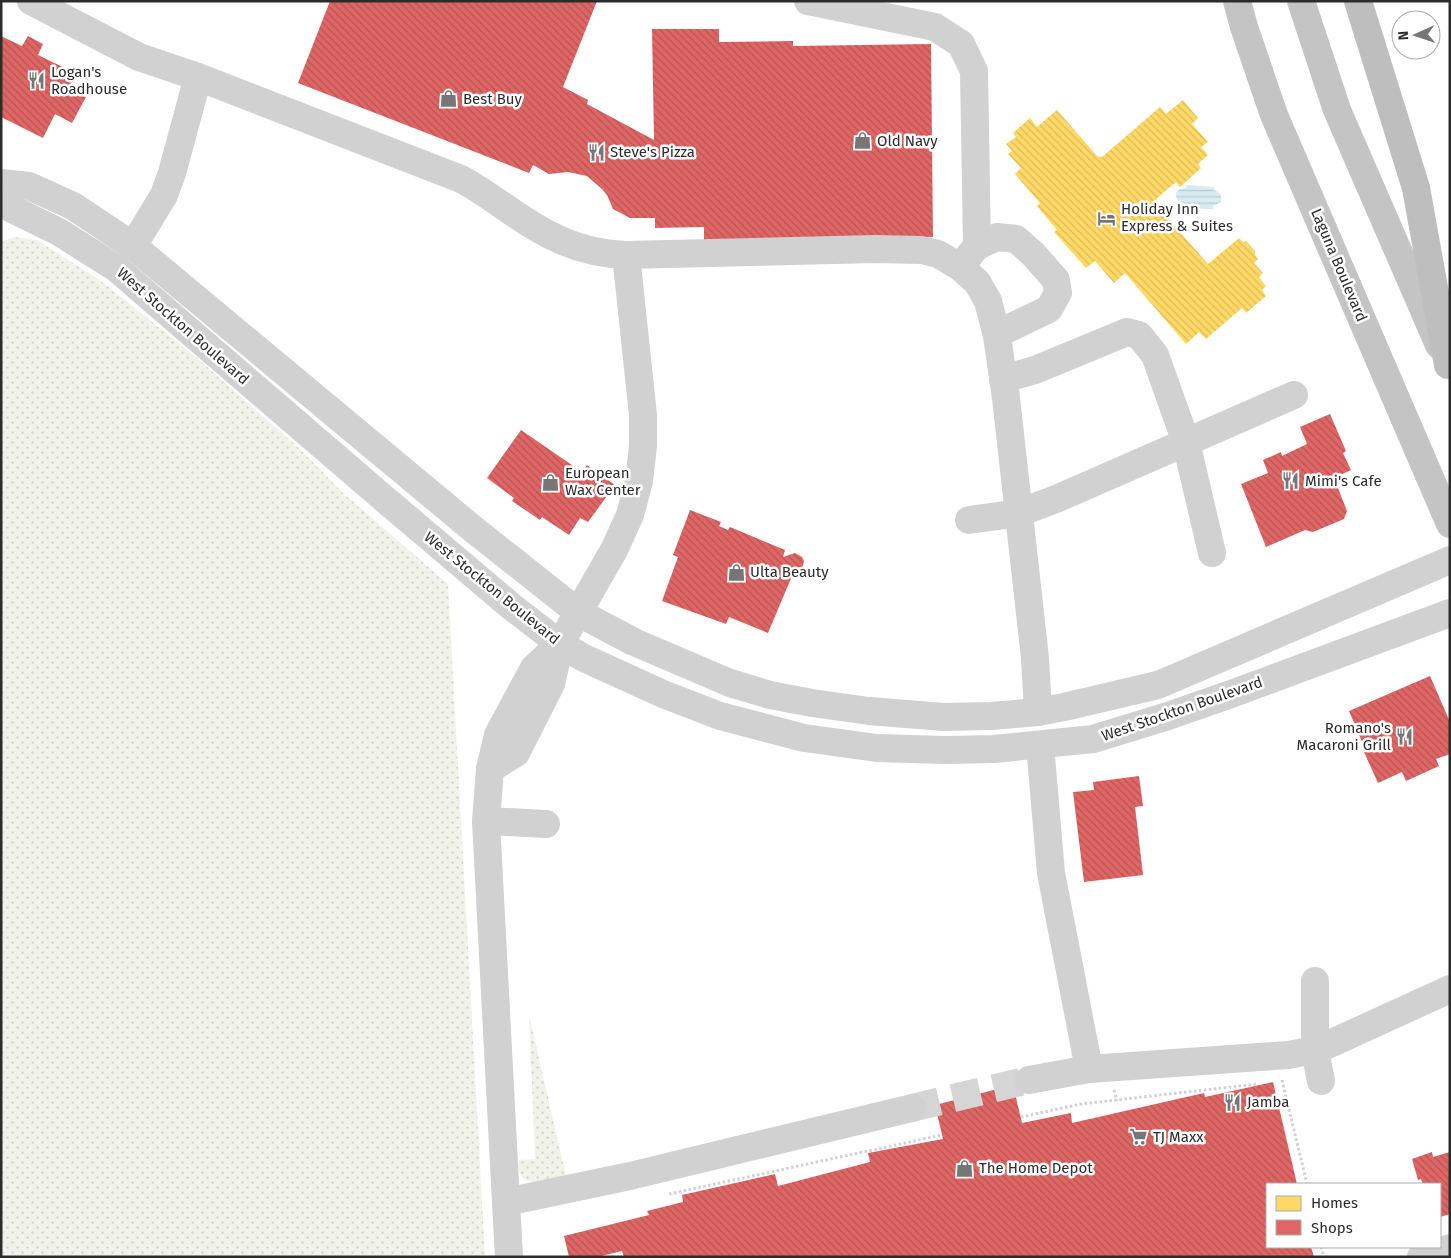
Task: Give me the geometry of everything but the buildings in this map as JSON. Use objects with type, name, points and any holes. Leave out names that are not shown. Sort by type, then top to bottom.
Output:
[{"type":"highway","points":[[1358,1],[1416,188],[1449,368]]},
{"type":"main road","name":"Laguna Boulevard","points":[[1237,1],[1274,115],[1450,524]]},
{"type":"main road","points":[[1301,1],[1337,110],[1449,368]]},
{"type":"street","points":[[31,1],[139,57],[198,76],[461,179],[482,190],[552,237],[603,254],[894,249],[922,250],[938,254],[960,266],[977,282],[988,301],[997,334],[1035,658],[1038,712]]},
{"type":"street","points":[[808,1],[935,27],[961,44],[974,71],[977,246]]},
{"type":"street","points":[[133,246],[164,195],[172,173],[198,76]]},
{"type":"street","name":"West Stockton Boulevard","points":[[1,183],[29,186],[73,206],[133,246],[473,529],[579,613],[634,642],[730,683],[770,695],[869,711],[944,717],[1038,712],[1158,685],[1450,560]]},
{"type":"street","name":"West Stockton Boulevard","points":[[1,198],[12,209],[59,232],[116,268],[512,607],[560,644],[584,658],[663,694],[720,716],[804,738],[877,748],[994,749],[1092,739],[1168,716],[1450,613]]},
{"type":"street","points":[[960,266],[977,246],[997,237],[1016,238],[1056,280],[1058,293],[1049,309],[997,334]]},
{"type":"street","points":[[509,1257],[486,820],[490,769],[498,735],[534,668],[560,644],[614,550],[630,515],[639,481],[643,415],[626,255]]},
{"type":"street","points":[[1003,379],[1035,370],[1128,332],[1139,335],[1155,355],[1186,442],[1212,553]]},
{"type":"street","points":[[970,520],[1019,513],[1056,499],[1294,395]]},
{"type":"street","points":[[1040,745],[1051,873],[1089,1069]]},
{"type":"street","points":[[486,820],[546,824]]},
{"type":"street","points":[[1315,981],[1315,1050],[1321,1082]]},
{"type":"street","points":[[1029,1080],[1089,1069],[1288,1055],[1315,1050],[1450,989]]},
{"type":"street","points":[[506,1202],[630,1176],[912,1108]]},
{"type":"street","points":[[1420,1257],[1450,1248]]},
{"type":"path","points":[[1273,1081],[1289,1079]]},
{"type":"path","points":[[1282,1080],[1307,1183]]},
{"type":"path","points":[[1021,1117],[1081,1104],[1264,1083]]},
{"type":"path","points":[[665,1195],[942,1135]]},
{"type":"shaded area","points":[[1186,185],[1214,187],[1214,190],[1221,195],[1221,202],[1213,206],[1213,209],[1184,208],[1185,205],[1178,200],[1176,193],[1180,189],[1186,188]]},
{"type":"shaded area","points":[[14,237],[37,240],[101,281],[196,357],[301,450],[342,492],[448,584],[485,1257],[3,1257],[1,1214],[1,242]]},
{"type":"shaded area","points":[[529,1015],[566,1176],[534,1182],[527,1181],[522,1177],[519,1170],[519,1160],[535,1159]]},
{"type":"tunnel","points":[[912,1108],[1029,1080]]},
{"type":"place","name":"Logan's Roadhouse","points":[[37,81]]},
{"type":"place","name":"Best Buy","points":[[449,99]]},
{"type":"place","name":"Old Navy","points":[[863,141]]},
{"type":"place","name":"Steve's Pizza","points":[[596,152]]},
{"type":"place","name":"Holiday Inn Express & Suites","points":[[1107,218]]},
{"type":"place","name":"Mimi's Cafe","points":[[1291,481]]},
{"type":"place","name":"European Wax Center","points":[[551,482]]},
{"type":"place","name":"Ulta Beauty","points":[[736,572]]},
{"type":"place","name":"Romano's Macaroni Grill","points":[[1405,737]]},
{"type":"place","name":"Jamba","points":[[1233,1102]]},
{"type":"place","name":"TJ Maxx","points":[[1139,1137]]},
{"type":"place","name":"The Home Depot","points":[[965,1168]]}]
